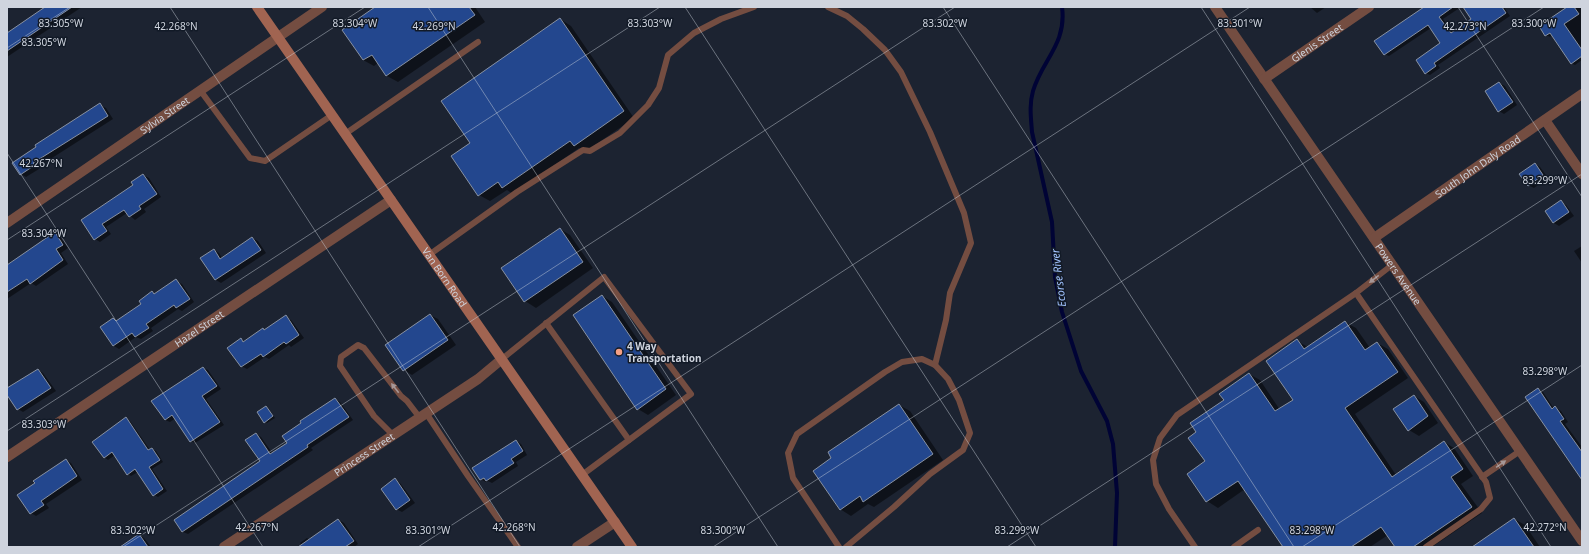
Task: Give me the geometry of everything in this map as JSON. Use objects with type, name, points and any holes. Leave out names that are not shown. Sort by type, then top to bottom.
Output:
[{"type":"main road","name":"Van Born Road","points":[[257,7],[632,547]]},
{"type":"street","name":"Sylvia Street","points":[[7,222],[322,7]]},
{"type":"street","name":"Powers Avenue","points":[[1215,7],[1582,541]]},
{"type":"street","name":"Glenis Street","points":[[1264,79],[1369,7]]},
{"type":"street","name":"South John Daly Road","points":[[1374,238],[1582,94]]},
{"type":"street","points":[[1545,120],[1582,174]]},
{"type":"street","name":"Hazel Street","points":[[7,457],[392,200]]},
{"type":"street","name":"Princess Street","points":[[224,547],[478,379],[502,359]]},
{"type":"street","points":[[577,547],[615,522]]},
{"type":"lane","points":[[429,255],[517,192],[583,150],[590,151],[620,133],[648,104],[660,88],[668,55],[694,33],[721,19],[754,7]]},
{"type":"lane","points":[[828,7],[847,16],[863,29],[885,50],[901,72],[930,132],[964,213],[970,244],[950,293],[946,320],[935,365]]},
{"type":"lane","points":[[345,134],[478,42]]},
{"type":"lane","points":[[200,90],[250,158],[265,161],[332,115]]},
{"type":"lane","points":[[1195,547],[1169,509],[1156,484],[1153,460],[1160,438],[1177,414],[1356,293],[1392,265]]},
{"type":"lane","points":[[502,359],[604,277],[691,394],[582,475]]},
{"type":"lane","points":[[1356,293],[1486,482],[1490,498],[1481,509],[1426,547]]},
{"type":"lane","points":[[546,323],[629,440]]},
{"type":"lane","points":[[393,435],[374,416],[340,366],[341,357],[358,345],[364,348],[401,396],[423,415],[518,547]]},
{"type":"lane","points":[[839,547],[792,478],[788,453],[797,434],[885,372],[902,362],[922,359],[935,365],[948,379],[959,400],[970,433],[963,450],[930,474],[894,507],[846,547]]},
{"type":"lane","points":[[1482,477],[1520,451]]},
{"type":"lane","points":[[1234,547],[1258,530]]},
{"type":"building","points":[[45,7],[72,7],[7,51],[7,33]]},
{"type":"building","points":[[375,7],[469,7],[475,15],[386,76],[372,55],[363,60],[342,30]]},
{"type":"building","points":[[1424,7],[1453,7],[1439,17],[1451,33],[1471,19],[1463,7],[1502,7],[1506,13],[1434,63],[1436,66],[1425,74],[1416,60],[1440,43],[1428,25],[1384,55],[1374,41]]},
{"type":"building","points":[[1567,7],[1574,7],[1579,14],[1564,24],[1582,50],[1582,56],[1571,64],[1550,33],[1545,36],[1539,26]]},
{"type":"building","points":[[560,18],[624,111],[574,146],[570,141],[502,188],[498,182],[478,196],[451,156],[470,143],[441,101]]},
{"type":"building","points":[[1499,82],[1513,102],[1498,112],[1485,91]]},
{"type":"building","points":[[100,103],[108,116],[33,163],[35,165],[20,175],[12,163],[36,147],[35,145]]},
{"type":"building","points":[[1535,163],[1543,175],[1528,186],[1519,174]]},
{"type":"building","points":[[143,174],[157,194],[139,206],[141,209],[129,217],[124,210],[102,224],[107,231],[94,240],[81,220],[133,185],[131,182]]},
{"type":"building","points":[[1561,200],[1569,212],[1553,223],[1545,211]]},
{"type":"building","points":[[560,228],[583,262],[524,302],[501,268]]},
{"type":"building","points":[[55,232],[63,245],[56,249],[63,260],[30,284],[27,279],[7,292],[7,265]]},
{"type":"building","points":[[252,237],[261,250],[215,280],[200,258],[214,249],[220,259]]},
{"type":"building","points":[[176,279],[190,299],[176,308],[174,305],[146,324],[149,328],[135,337],[132,333],[113,346],[100,327],[113,318],[116,321],[141,304],[139,301],[152,291],[154,294]]},
{"type":"building","name":"4 Way Transportation","points":[[602,295],[666,389],[637,410],[573,315]]},
{"type":"building","points":[[430,314],[448,340],[403,371],[385,345]]},
{"type":"building","points":[[286,315],[299,335],[286,344],[284,342],[263,357],[261,354],[241,367],[227,348],[241,338],[243,342],[263,328],[264,330]]},
{"type":"building","points":[[1345,321],[1365,350],[1377,342],[1398,372],[1345,408],[1392,477],[1444,441],[1463,469],[1451,477],[1472,507],[1413,547],[1395,547],[1381,527],[1351,547],[1283,547],[1238,481],[1206,502],[1187,474],[1205,461],[1188,438],[1196,432],[1190,423],[1224,400],[1219,394],[1249,373],[1275,411],[1293,400],[1266,361],[1297,339],[1304,349]]},
{"type":"building","points":[[203,367],[217,386],[202,396],[220,422],[190,442],[172,415],[165,420],[151,401]]},
{"type":"building","points":[[38,369],[51,388],[17,410],[7,395],[7,388]]},
{"type":"building","points":[[1538,388],[1552,409],[1555,406],[1564,419],[1560,421],[1582,452],[1582,480],[1525,397]]},
{"type":"building","points":[[1414,395],[1428,416],[1408,431],[1393,409]]},
{"type":"building","points":[[335,398],[349,417],[307,445],[308,447],[182,532],[174,520],[260,461],[245,440],[256,433],[270,454],[287,443],[282,436],[301,423],[300,421]]},
{"type":"building","points":[[899,404],[933,454],[863,502],[860,496],[840,510],[813,471],[831,458],[828,452]]},
{"type":"building","points":[[266,406],[273,416],[264,423],[257,412]]},
{"type":"building","points":[[126,417],[148,450],[152,448],[160,460],[149,467],[163,489],[153,496],[135,469],[127,475],[112,452],[104,458],[92,442]]},
{"type":"building","points":[[516,440],[523,451],[511,459],[514,463],[486,481],[484,478],[480,480],[472,468]]},
{"type":"building","points":[[66,459],[77,476],[41,501],[44,505],[30,514],[17,495],[35,483],[33,481]]},
{"type":"building","points":[[395,478],[410,500],[396,510],[381,489]]},
{"type":"building","points":[[1514,518],[1534,547],[1472,547]]},
{"type":"building","points":[[338,519],[354,541],[345,547],[298,547]]},
{"type":"building","points":[[139,534],[148,547],[120,547]]},
{"type":"waterway","name":"Ecorse River","points":[[1062,7],[1063,20],[1061,31],[1053,51],[1042,70],[1033,91],[1031,106],[1032,132],[1052,222],[1055,277],[1062,312],[1081,371],[1107,421],[1113,444],[1117,493],[1115,547]]},
{"type":"place","name":"4 Way Transportation","points":[[619,352]]}]
